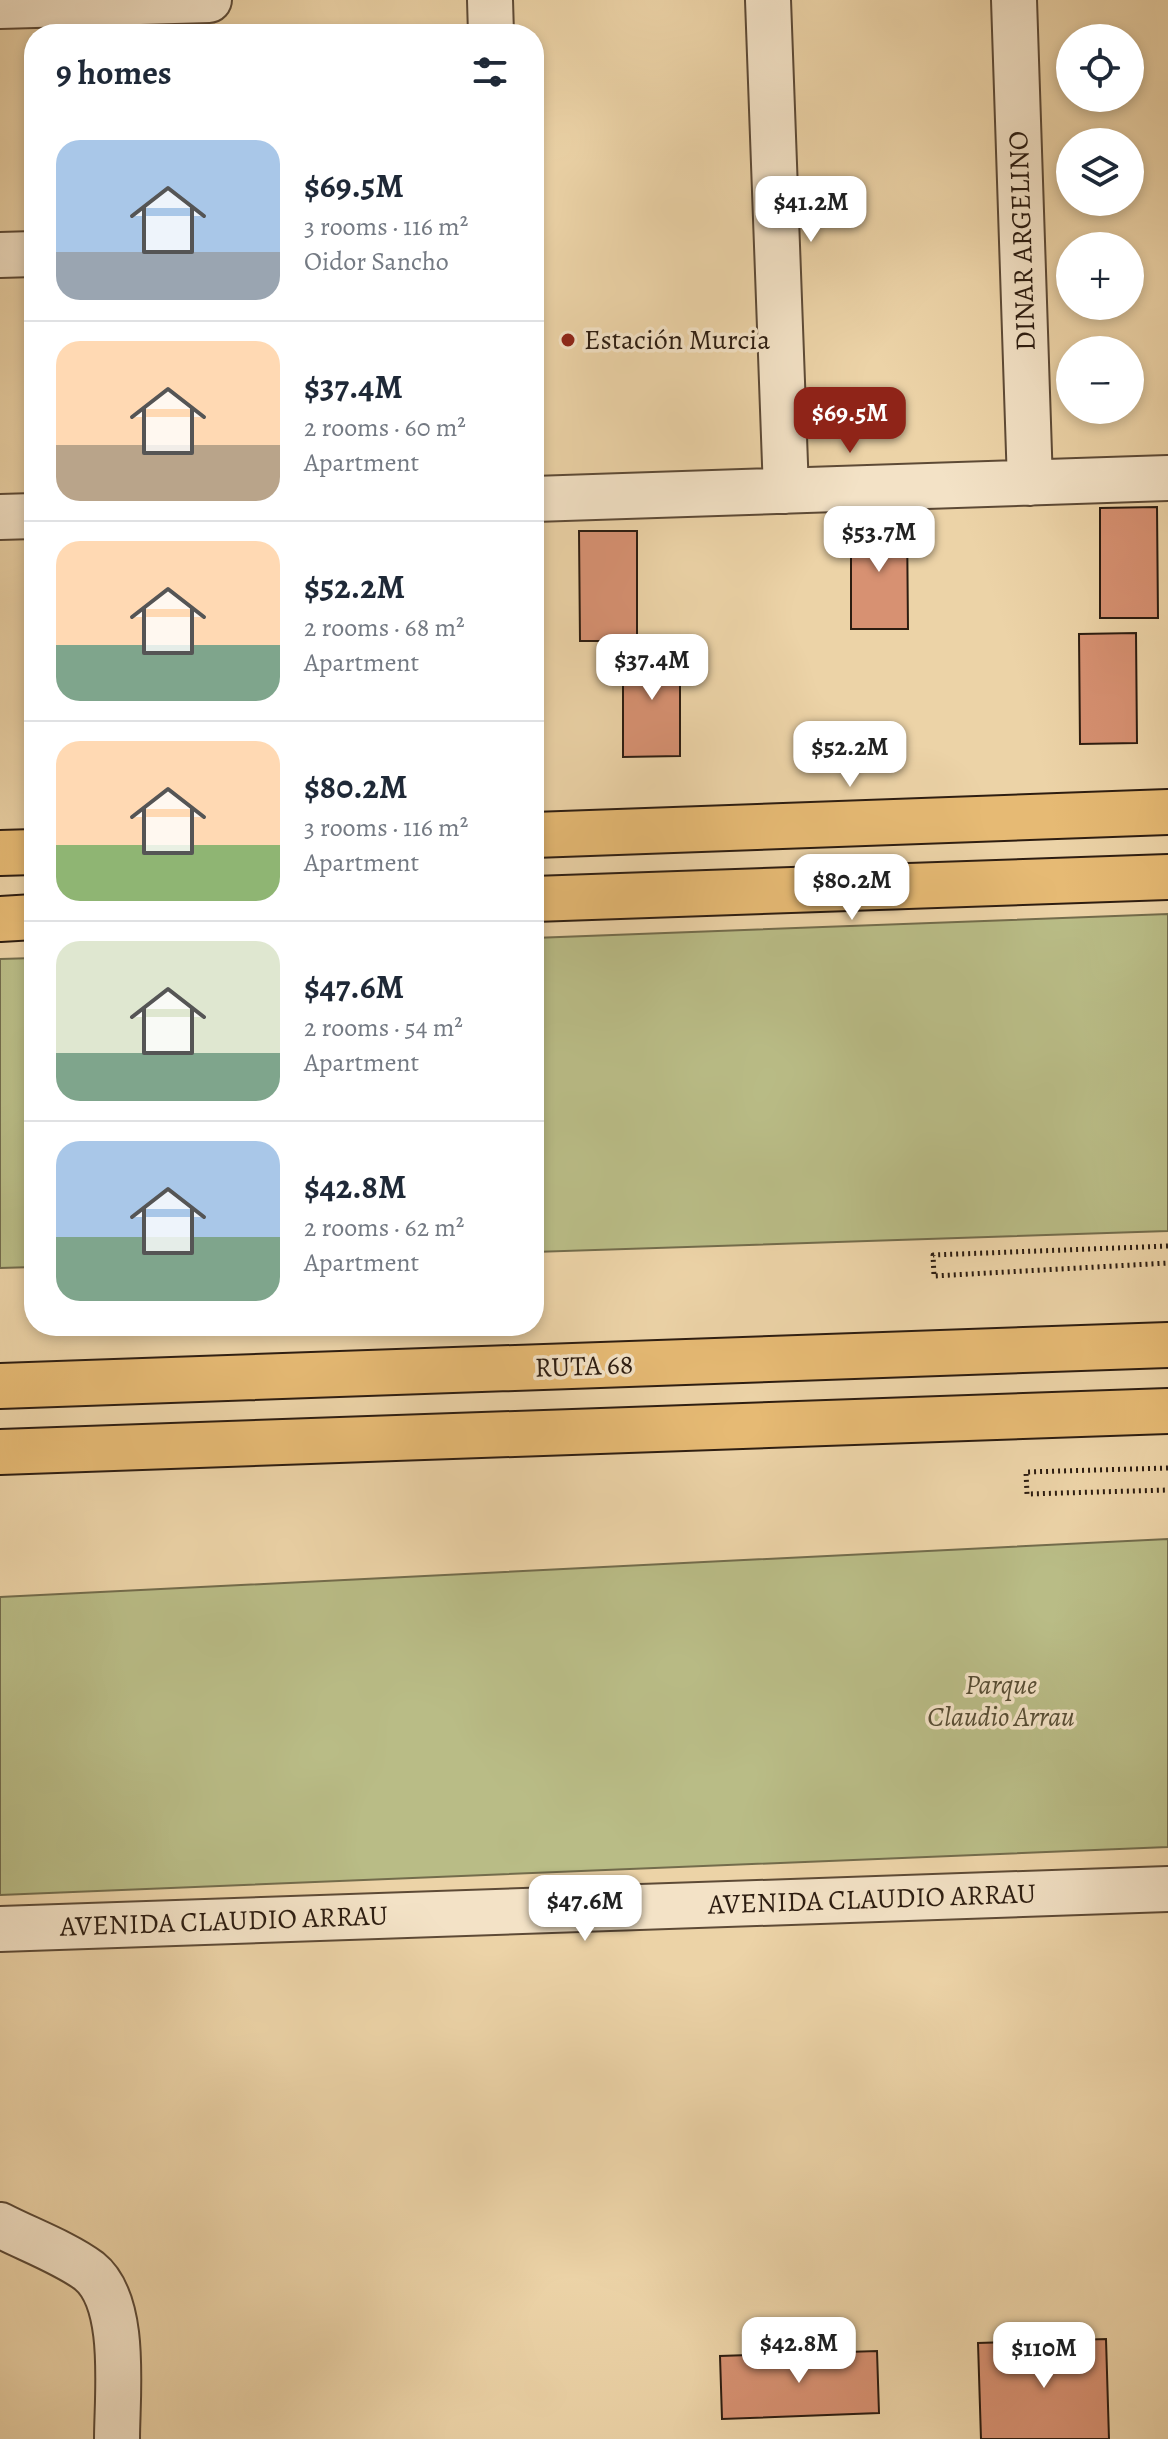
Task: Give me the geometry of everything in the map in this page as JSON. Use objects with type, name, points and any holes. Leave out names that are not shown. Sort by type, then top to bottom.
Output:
[{"type":"main road","points":[[544,835],[1168,812]]},
{"type":"main road","points":[[0,853],[24,852]]},
{"type":"main road","points":[[544,899],[1168,877]]},
{"type":"main road","points":[[0,919],[24,918]]},
{"type":"main road","name":"RUTA 68","points":[[0,1386],[1168,1345]]},
{"type":"main road","points":[[0,1452],[1168,1411]]},
{"type":"street","points":[[0,6],[209,0]]},
{"type":"street","points":[[490,0],[491,24]]},
{"type":"street","points":[[768,0],[786,491]]},
{"type":"street","name":"DINAR ARGELINO","points":[[1014,0],[1030,483]]},
{"type":"street","points":[[0,255],[24,254]]},
{"type":"street","points":[[544,499],[1168,478]]},
{"type":"street","points":[[0,517],[24,516]]},
{"type":"street","name":"AVENIDA CLAUDIO ARRAU","points":[[0,1929],[1168,1889]]},
{"type":"street","points":[[0,2225],[90,2272],[103,2288],[114,2312],[117,2439]]},
{"type":"path","points":[[1168,1246],[933,1255],[934,1276],[1168,1263]]},
{"type":"path","points":[[1168,1468],[1026,1472],[1027,1494],[1168,1490]]},
{"type":"green space","points":[[1168,914],[1168,1231],[544,1252],[544,938]]},
{"type":"green space","points":[[24,958],[24,1267],[0,1268],[0,959]]},
{"type":"green space","name":"Parque Claudio Arrau","points":[[1168,1539],[1168,1847],[0,1895],[0,1597]]},
{"type":"building","points":[[1157,507],[1158,618],[1100,618],[1100,508]]},
{"type":"building","points":[[907,519],[908,629],[851,629],[851,520]]},
{"type":"building","points":[[579,531],[637,531],[637,641],[580,641]]},
{"type":"building","points":[[1136,633],[1137,743],[1080,744],[1079,634]]},
{"type":"building","points":[[680,646],[680,756],[623,757],[623,647]]},
{"type":"building","points":[[1106,2339],[1109,2439],[981,2439],[978,2343]]},
{"type":"building","points":[[877,2351],[879,2413],[722,2419],[720,2356]]},
{"type":"place","name":"Estación Murcia","points":[[568,340]]}]
